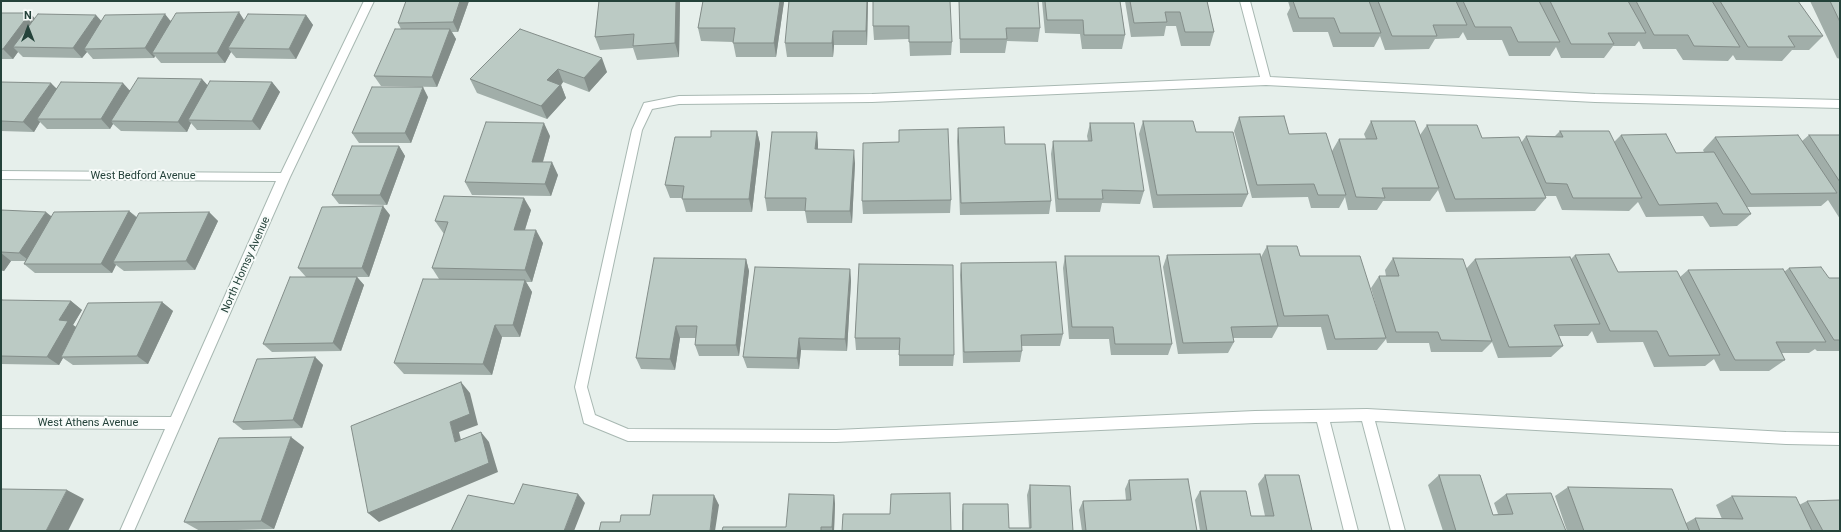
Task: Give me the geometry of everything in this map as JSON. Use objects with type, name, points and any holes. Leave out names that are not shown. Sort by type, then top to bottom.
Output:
[{"type":"street","name":"North Homsy Avenue","points":[[127,531],[284,177],[369,1]]},
{"type":"street","points":[[1245,1],[1266,82]]},
{"type":"street","points":[[1840,104],[1594,98],[1266,82],[872,98],[679,100],[648,106],[637,130],[582,387],[589,420],[628,435],[836,436],[1322,415],[1367,415],[1786,438],[1840,438]]},
{"type":"street","name":"West Bedford Avenue","points":[[1,175],[284,177]]},
{"type":"street","points":[[1322,415],[1351,531]]},
{"type":"street","points":[[1367,415],[1398,531]]},
{"type":"street","name":"West Athens Avenue","points":[[1,422],[176,423]]},
{"type":"building","points":[[406,1],[460,1],[453,22],[398,23]]},
{"type":"building","points":[[599,1],[676,1],[675,43],[633,46],[634,34],[595,37]]},
{"type":"building","points":[[703,1],[780,1],[774,43],[733,43],[735,28],[698,28]]},
{"type":"building","points":[[789,1],[867,1],[866,31],[833,31],[832,43],[785,43]]},
{"type":"building","points":[[873,1],[950,1],[952,42],[909,42],[909,26],[873,26]]},
{"type":"building","points":[[959,1],[1038,1],[1040,28],[1006,28],[1007,39],[960,39]]},
{"type":"building","points":[[1045,1],[1120,1],[1125,35],[1084,35],[1083,20],[1047,20]]},
{"type":"building","points":[[1130,1],[1207,1],[1214,32],[1185,32],[1180,12],[1165,12],[1167,22],[1134,23]]},
{"type":"building","points":[[1293,1],[1369,1],[1381,33],[1340,33],[1334,18],[1299,18]]},
{"type":"building","points":[[1378,1],[1456,1],[1467,25],[1433,25],[1437,36],[1392,36]]},
{"type":"building","points":[[1463,1],[1539,1],[1560,42],[1518,42],[1511,27],[1475,27]]},
{"type":"building","points":[[1550,1],[1628,1],[1646,33],[1608,33],[1614,44],[1571,44]]},
{"type":"building","points":[[1636,1],[1712,1],[1740,47],[1694,46],[1688,35],[1654,35]]},
{"type":"building","points":[[1720,1],[1798,1],[1823,36],[1788,36],[1795,47],[1748,47]]},
{"type":"building","points":[[1830,1],[1840,1],[1840,22]]},
{"type":"building","points":[[239,12],[217,53],[152,53],[176,13]]},
{"type":"building","points":[[1,13],[30,13],[3,49],[1,49]]},
{"type":"building","points":[[38,14],[96,15],[73,48],[13,47]]},
{"type":"building","points":[[165,14],[145,48],[84,49],[105,15]]},
{"type":"building","points":[[248,14],[306,15],[289,49],[228,48]]},
{"type":"building","points":[[395,29],[450,29],[432,77],[374,76]]},
{"type":"building","points":[[520,29],[602,58],[584,78],[558,69],[547,80],[560,85],[541,106],[470,79]]},
{"type":"building","points":[[138,78],[202,79],[178,122],[111,121]]},
{"type":"building","points":[[210,81],[272,82],[252,121],[188,120]]},
{"type":"building","points":[[1,82],[51,83],[23,122],[1,121]]},
{"type":"building","points":[[61,82],[123,83],[101,119],[37,119]]},
{"type":"building","points":[[372,87],[423,87],[405,133],[352,133]]},
{"type":"building","points":[[1284,116],[1289,134],[1326,133],[1346,195],[1318,195],[1314,184],[1257,185],[1239,117]]},
{"type":"building","points":[[1143,121],[1193,121],[1196,132],[1233,132],[1248,194],[1157,195]]},
{"type":"building","points":[[1371,121],[1415,121],[1439,188],[1382,188],[1385,198],[1356,197],[1339,139],[1377,139]]},
{"type":"building","points":[[486,122],[544,123],[532,162],[552,162],[545,184],[465,182]]},
{"type":"building","points":[[1090,123],[1134,123],[1144,191],[1102,190],[1103,199],[1058,199],[1053,141],[1092,141]]},
{"type":"building","points":[[1427,125],[1477,125],[1482,138],[1519,137],[1546,198],[1455,199]]},
{"type":"building","points":[[1004,127],[1005,144],[1045,144],[1051,201],[961,203],[958,128]]},
{"type":"building","points":[[948,129],[951,200],[862,201],[863,143],[899,142],[899,130]]},
{"type":"building","points":[[711,131],[757,131],[749,199],[682,199],[684,186],[665,185],[675,137],[711,137]]},
{"type":"building","points":[[1560,131],[1609,131],[1642,198],[1573,198],[1567,184],[1546,183],[1526,136],[1563,137]]},
{"type":"building","points":[[772,132],[817,132],[815,149],[854,150],[850,211],[805,211],[806,198],[765,198]]},
{"type":"building","points":[[1666,134],[1676,153],[1714,152],[1751,214],[1723,214],[1717,203],[1659,205],[1621,135]]},
{"type":"building","points":[[1798,135],[1837,193],[1751,194],[1715,137]]},
{"type":"building","points":[[1809,135],[1840,135],[1840,182]]},
{"type":"building","points":[[352,146],[399,146],[380,195],[332,195]]},
{"type":"building","points":[[444,196],[524,198],[514,230],[536,230],[525,270],[432,268],[448,222],[435,221]]},
{"type":"building","points":[[383,206],[362,268],[298,268],[322,207]]},
{"type":"building","points":[[1,210],[46,212],[19,253],[1,252]]},
{"type":"building","points":[[129,211],[101,264],[24,264],[54,212]]},
{"type":"building","points":[[209,212],[186,261],[113,262],[139,213]]},
{"type":"building","points":[[1267,246],[1297,246],[1300,256],[1360,256],[1386,338],[1335,339],[1328,315],[1284,316]]},
{"type":"building","points":[[1260,254],[1278,326],[1231,327],[1234,342],[1183,343],[1167,255]]},
{"type":"building","points":[[1609,254],[1618,272],[1677,271],[1720,355],[1669,356],[1657,331],[1610,331],[1575,255]]},
{"type":"building","points":[[1065,256],[1159,256],[1172,344],[1115,344],[1113,327],[1072,327]]},
{"type":"building","points":[[1570,257],[1600,324],[1554,325],[1563,346],[1509,347],[1475,259]]},
{"type":"building","points":[[654,258],[746,259],[736,345],[695,345],[697,326],[676,326],[670,359],[636,358]]},
{"type":"building","points":[[1393,258],[1463,259],[1492,341],[1441,340],[1438,332],[1396,332],[1379,276],[1399,276]]},
{"type":"building","points":[[1056,262],[1063,334],[1021,335],[1022,351],[964,352],[961,263]]},
{"type":"building","points":[[859,264],[953,265],[954,355],[899,355],[900,338],[855,338]]},
{"type":"building","points":[[755,267],[850,269],[845,339],[799,338],[797,358],[743,357]]},
{"type":"building","points":[[1821,267],[1829,278],[1840,278],[1840,340],[1834,340],[1789,268]]},
{"type":"building","points":[[1783,269],[1826,342],[1776,342],[1785,360],[1735,360],[1688,270]]},
{"type":"building","points":[[290,277],[357,277],[333,343],[263,344]]},
{"type":"building","points":[[423,279],[525,280],[513,325],[495,325],[483,364],[394,363]]},
{"type":"building","points":[[2,300],[71,301],[59,320],[68,321],[47,357],[1,356]]},
{"type":"building","points":[[162,302],[137,356],[61,357],[88,303]]},
{"type":"building","points":[[315,357],[293,420],[233,422],[257,359]]},
{"type":"building","points":[[461,382],[470,414],[450,422],[455,442],[481,432],[489,463],[368,513],[351,426]]},
{"type":"building","points":[[291,437],[261,521],[184,522],[219,438]]},
{"type":"building","points":[[1265,475],[1299,475],[1312,531],[1207,531],[1200,491],[1246,491],[1251,516],[1274,516]]},
{"type":"building","points":[[1439,475],[1480,475],[1493,515],[1513,514],[1506,494],[1551,493],[1566,531],[1456,531]]},
{"type":"building","points":[[1188,479],[1197,531],[1086,531],[1083,501],[1131,500],[1129,480]]},
{"type":"building","points":[[523,484],[578,494],[564,531],[451,531],[468,495],[514,504]]},
{"type":"building","points":[[1030,485],[1070,486],[1073,531],[963,531],[963,504],[1008,504],[1009,528],[1031,528]]},
{"type":"building","points":[[1568,487],[1672,489],[1689,531],[1584,531]]},
{"type":"building","points":[[1,489],[67,490],[46,531],[1,531]]},
{"type":"building","points":[[950,493],[951,531],[842,531],[843,514],[890,514],[891,494]]},
{"type":"building","points":[[789,494],[834,495],[832,527],[821,527],[821,531],[722,531],[723,527],[786,527]]},
{"type":"building","points":[[653,495],[714,495],[710,531],[599,531],[601,522],[620,522],[621,515],[650,515]]},
{"type":"building","points":[[1732,496],[1796,497],[1812,531],[1700,531],[1695,518],[1743,519]]},
{"type":"building","points":[[1840,500],[1840,531],[1823,531],[1807,501]]}]
